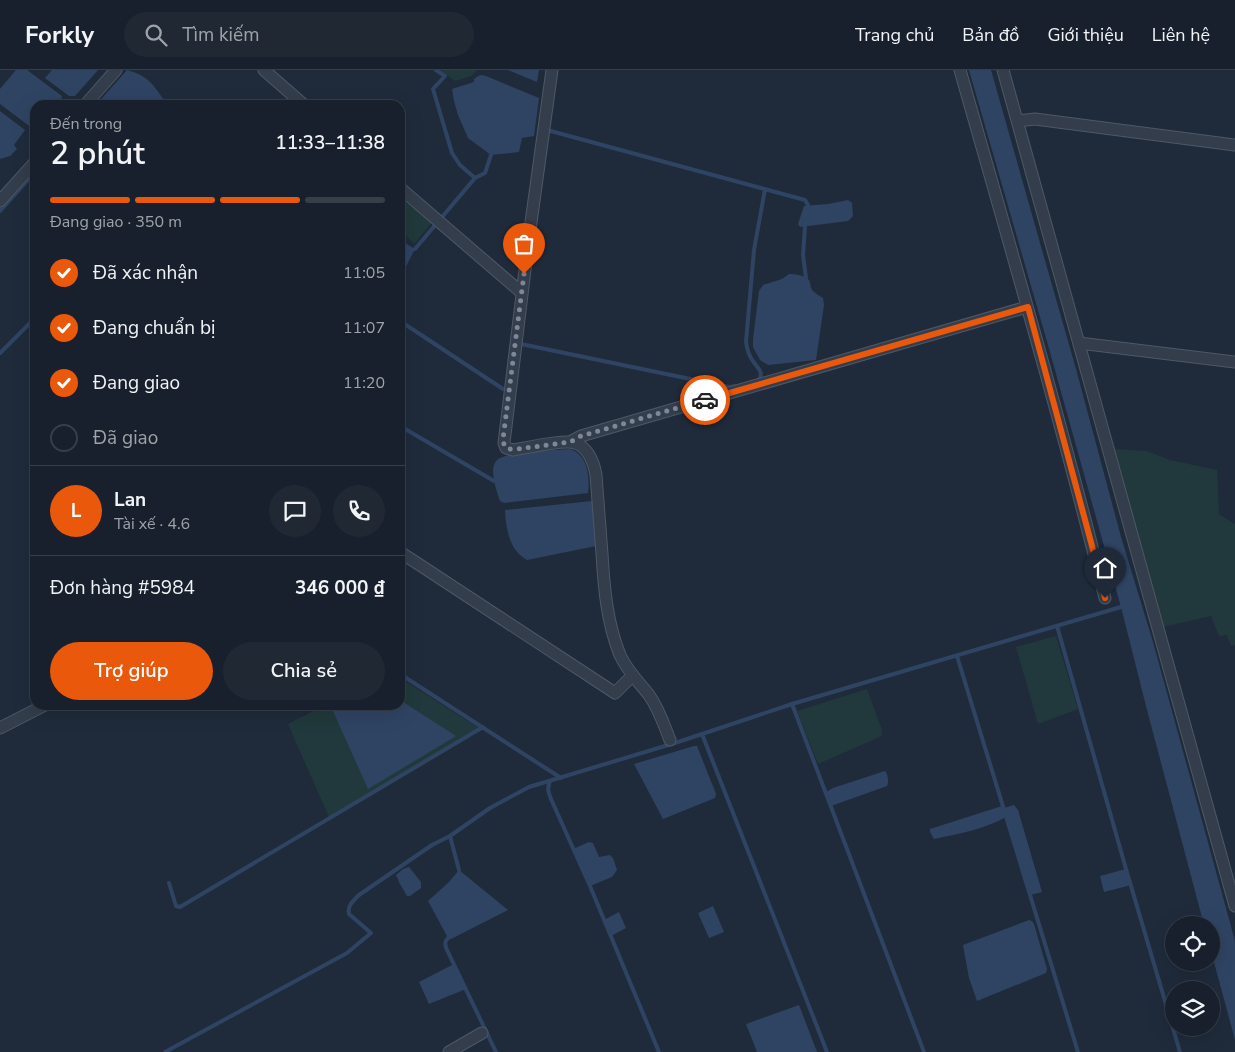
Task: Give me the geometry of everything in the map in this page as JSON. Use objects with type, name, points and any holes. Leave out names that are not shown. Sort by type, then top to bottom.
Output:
[{"type":"street","points":[[89,100],[116,70]]},
{"type":"street","points":[[264,70],[298,100]]},
{"type":"street","points":[[552,70],[503,439],[506,448],[512,450],[570,442],[581,436],[1028,307]]},
{"type":"street","points":[[960,70],[1028,307],[1105,598]]},
{"type":"street","points":[[1003,70],[1235,906]]},
{"type":"street","points":[[1017,121],[1035,119],[1235,145]]},
{"type":"street","points":[[0,201],[30,168]]},
{"type":"street","points":[[405,192],[522,293]]},
{"type":"street","points":[[1079,343],[1235,362]]},
{"type":"street","points":[[570,442],[580,445],[594,465],[604,589],[614,638],[621,657],[656,706],[670,740]]},
{"type":"street","points":[[405,555],[615,693],[633,675]]},
{"type":"street","points":[[0,728],[35,710]]},
{"type":"street","points":[[449,1052],[482,1033]]},
{"type":"green space","points":[[440,70],[477,70],[471,76],[455,81]]},
{"type":"green space","points":[[407,203],[432,222],[414,244],[405,234],[405,206]]},
{"type":"green space","points":[[1114,449],[1147,451],[1170,460],[1217,470],[1219,514],[1235,524],[1235,645],[1231,646],[1227,635],[1219,636],[1211,616],[1163,627]]},
{"type":"green space","points":[[1056,636],[1078,709],[1038,724],[1016,647]]},
{"type":"green space","points":[[405,681],[479,728],[329,817],[288,724],[315,710],[405,710]]},
{"type":"green space","points":[[867,689],[882,730],[882,736],[818,764],[797,711]]},
{"type":"water","points":[[16,70],[27,70],[62,96],[61,100],[30,100],[30,126],[0,104],[0,89]]},
{"type":"water","points":[[52,70],[98,70],[75,96],[69,96],[45,78]]},
{"type":"water","points":[[127,70],[145,78],[164,100],[100,100]]},
{"type":"water","points":[[508,70],[539,70],[537,82]]},
{"type":"water","points":[[969,70],[991,70],[1076,369],[1121,537],[1153,642],[1235,941],[1235,1040],[1216,971],[1220,971],[1220,916],[1202,916],[1121,607]]},
{"type":"water","points":[[480,75],[539,98],[534,136],[522,138],[519,152],[491,155],[468,138],[458,115],[452,89],[474,82],[474,79]]},
{"type":"water","points":[[0,111],[25,130],[14,145],[17,149],[10,156],[0,159]]},
{"type":"water","points":[[848,200],[852,203],[853,216],[848,221],[800,227],[798,224],[804,206]]},
{"type":"water","points":[[405,243],[415,249],[405,268]]},
{"type":"water","points":[[789,274],[807,278],[812,290],[823,298],[824,305],[816,360],[768,365],[760,360],[753,347],[759,291],[763,285],[782,279]]},
{"type":"water","points":[[570,449],[581,456],[584,461],[589,480],[588,493],[504,503],[500,501],[493,474],[494,464],[497,460],[520,453]]},
{"type":"water","points":[[592,501],[596,546],[527,560],[512,545],[506,524],[505,510]]},
{"type":"water","points":[[405,703],[456,736],[368,789],[333,711],[405,710]]},
{"type":"water","points":[[697,746],[716,794],[715,798],[663,819],[634,764]]},
{"type":"water","points":[[885,771],[888,778],[887,786],[831,806],[826,792]]},
{"type":"water","points":[[1014,805],[1018,810],[1042,892],[1030,895],[1006,817],[980,828],[934,839],[930,832],[930,829],[1002,806],[1004,808]]},
{"type":"water","points":[[589,842],[593,843],[599,857],[610,855],[613,858],[617,870],[612,877],[590,886],[573,849]]},
{"type":"water","points":[[409,867],[421,882],[421,888],[407,896],[396,875]]},
{"type":"water","points":[[1126,869],[1131,885],[1104,892],[1100,876]]},
{"type":"water","points":[[459,870],[508,910],[451,939],[448,938],[428,901]]},
{"type":"water","points":[[713,906],[724,932],[709,938],[698,913]]},
{"type":"water","points":[[619,912],[626,928],[611,936],[604,920]]},
{"type":"water","points":[[1029,920],[1034,924],[1047,969],[1046,973],[977,1001],[969,978],[963,945]]},
{"type":"water","points":[[454,964],[466,989],[429,1004],[419,982]]},
{"type":"water","points":[[799,1005],[817,1052],[757,1052],[746,1024]]},
{"type":"waterway","points":[[436,70],[445,76],[433,89],[452,153],[460,165],[475,178]]},
{"type":"waterway","points":[[547,130],[805,200],[808,205]]},
{"type":"waterway","points":[[415,249],[475,178],[485,173],[491,155]]},
{"type":"waterway","points":[[0,211],[30,178]]},
{"type":"waterway","points":[[758,380],[761,376],[760,371],[750,357],[746,342],[754,250],[765,189]]},
{"type":"waterway","points":[[805,226],[803,255],[806,278]]},
{"type":"waterway","points":[[0,353],[30,323]]},
{"type":"waterway","points":[[405,324],[503,389]]},
{"type":"waterway","points":[[521,344],[729,387],[737,386]]},
{"type":"waterway","points":[[405,429],[494,481]]},
{"type":"waterway","points":[[165,1052],[347,953],[371,933],[349,914],[350,906],[359,895],[490,808],[529,787],[675,743],[792,704],[1121,607]]},
{"type":"waterway","points":[[1057,626],[1180,1052]]},
{"type":"waterway","points":[[957,656],[1078,1052]]},
{"type":"waterway","points":[[405,677],[561,778]]},
{"type":"waterway","points":[[792,704],[924,1052]]},
{"type":"waterway","points":[[169,883],[176,906],[180,907],[483,727]]},
{"type":"waterway","points":[[702,734],[827,1052]]},
{"type":"waterway","points":[[550,781],[548,788],[550,797],[590,886],[659,1052]]},
{"type":"waterway","points":[[450,836],[459,870]]},
{"type":"waterway","points":[[448,938],[445,944],[447,950],[496,1052]]},
{"type":"way so far","points":[[524,274],[503,439],[506,448],[509,450],[570,442],[581,436],[705,400]]},
{"type":"route","points":[[705,400],[1028,307],[1105,598]]}]
